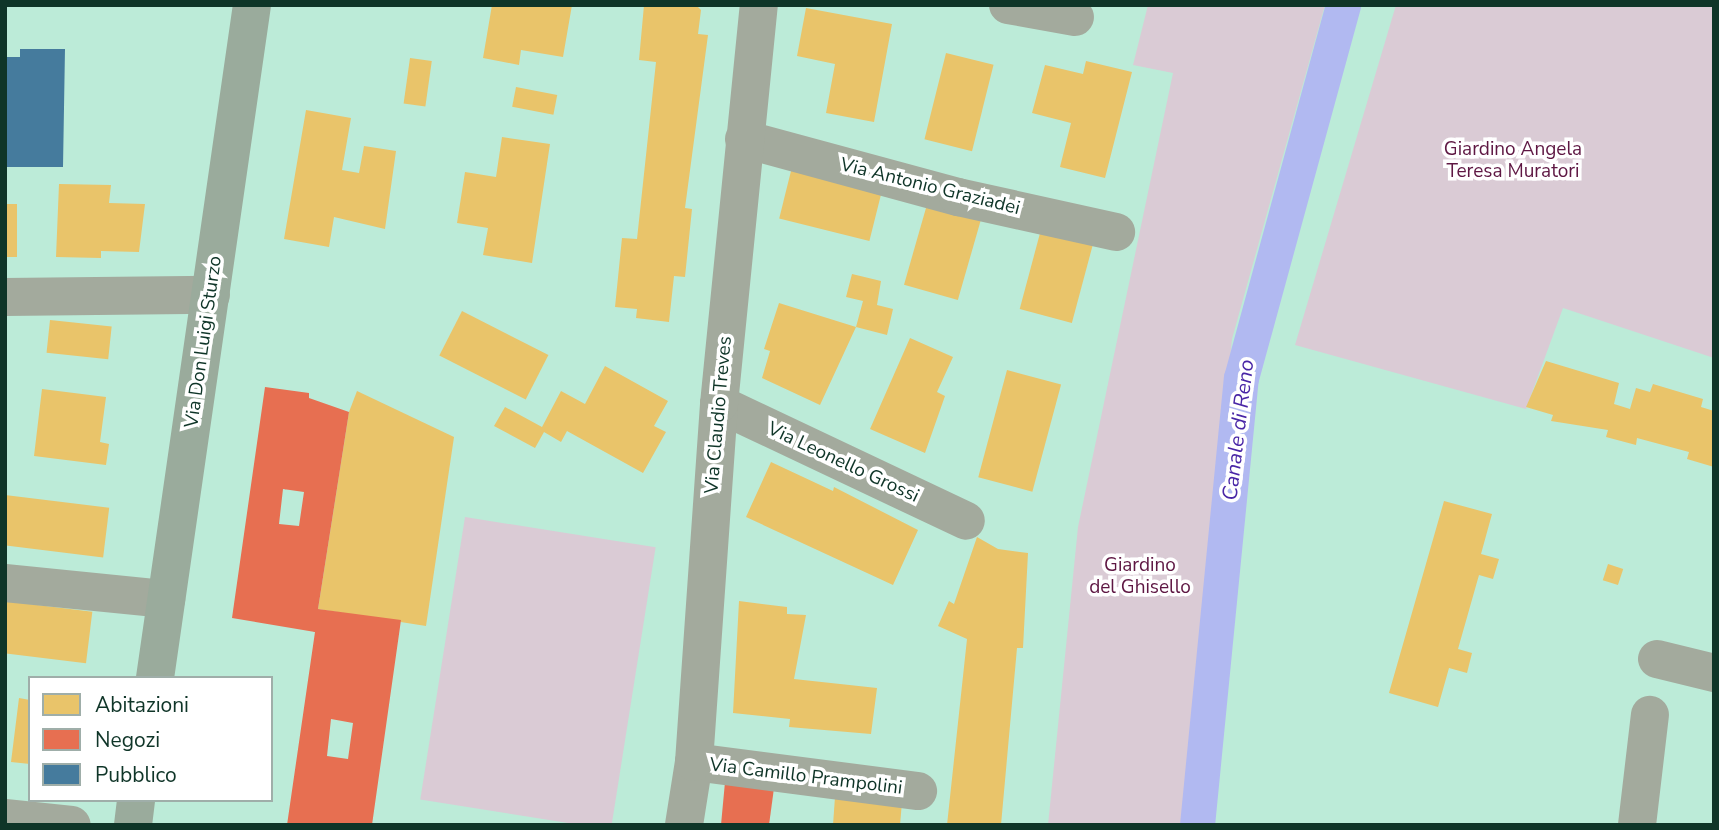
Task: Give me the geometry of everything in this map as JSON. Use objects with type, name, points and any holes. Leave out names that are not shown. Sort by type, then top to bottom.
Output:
[{"type":"main road","name":"Via Don Luigi Sturzo","points":[[155,676],[252,5]]},
{"type":"main road","points":[[133,825],[136,802]]},
{"type":"street","name":"Via Claudio Treves","points":[[684,825],[694,762],[719,404],[759,5]]},
{"type":"street","points":[[1008,5],[1075,17]]},
{"type":"street","name":"Via Antonio Graziadei","points":[[744,139],[958,197],[1116,232]]},
{"type":"street","points":[[5,297],[211,295]]},
{"type":"street","name":"Via Leonello Grossi","points":[[719,404],[966,521]]},
{"type":"street","points":[[5,583],[166,598]]},
{"type":"street","points":[[1657,659],[1714,673]]},
{"type":"street","points":[[1637,825],[1650,715]]},
{"type":"street","name":"Via Camillo Prampolini","points":[[694,762],[918,791]]},
{"type":"street","points":[[5,818],[72,825]]},
{"type":"green space","name":"Giardino del Ghisello","points":[[1148,5],[1325,5],[1232,339],[1185,825],[1048,825],[1078,527],[1173,73],[1133,65]]},
{"type":"green space","name":"Giardino Angela Teresa Muratori","points":[[1396,5],[1714,5],[1714,358],[1563,308],[1526,409],[1295,345]]},
{"type":"green space","points":[[465,517],[656,547],[612,825],[581,825],[420,799]]},
{"type":"building: Abitazioni","points":[[492,5],[572,5],[563,57],[521,50],[519,65],[483,58]]},
{"type":"building: Abitazioni","points":[[644,5],[696,5],[701,10],[698,34],[708,35],[685,208],[692,209],[685,277],[674,276],[669,322],[636,318],[637,309],[615,307],[622,238],[637,239],[656,62],[639,60]]},
{"type":"building: Abitazioni","points":[[806,8],[892,24],[874,122],[826,113],[835,64],[797,56]]},
{"type":"building: Abitazioni","points":[[946,53],[994,65],[972,151],[924,139]]},
{"type":"building: Abitazioni","points":[[410,58],[432,61],[425,107],[404,104]]},
{"type":"building: Abitazioni","points":[[1086,61],[1132,72],[1105,178],[1060,167],[1071,123],[1032,113],[1045,65],[1083,74]]},
{"type":"building: Abitazioni","points":[[516,87],[557,95],[553,115],[512,107]]},
{"type":"building: Abitazioni","points":[[306,110],[351,118],[342,170],[359,173],[364,146],[396,151],[385,229],[334,217],[329,247],[284,239]]},
{"type":"building: Abitazioni","points":[[502,137],[550,144],[532,263],[483,255],[488,228],[457,223],[465,172],[496,177]]},
{"type":"building: Abitazioni","points":[[792,167],[882,189],[869,241],[779,218]]},
{"type":"building: Abitazioni","points":[[59,184],[111,185],[109,203],[145,204],[139,252],[101,251],[101,258],[56,257]]},
{"type":"building: Abitazioni","points":[[928,201],[982,216],[958,300],[904,285]]},
{"type":"building: Abitazioni","points":[[5,204],[17,204],[17,257],[5,257]]},
{"type":"building: Abitazioni","points":[[1043,222],[1095,236],[1072,323],[1020,309]]},
{"type":"building: Abitazioni","points":[[852,274],[881,281],[877,305],[893,309],[887,335],[856,327],[863,301],[846,297]]},
{"type":"building: Abitazioni","points":[[779,303],[856,327],[820,405],[762,378],[770,351],[764,349]]},
{"type":"building: Abitazioni","points":[[462,311],[548,355],[526,400],[439,356]]},
{"type":"building: Abitazioni","points":[[50,320],[112,326],[108,359],[47,353]]},
{"type":"building: Abitazioni","points":[[910,338],[953,357],[937,392],[945,396],[925,453],[870,429]]},
{"type":"building: Abitazioni","points":[[1546,361],[1619,383],[1614,404],[1630,409],[1636,388],[1650,392],[1653,384],[1703,399],[1701,407],[1714,411],[1714,467],[1687,459],[1689,452],[1637,438],[1636,445],[1606,437],[1608,430],[1551,421],[1553,415],[1526,407]]},
{"type":"building: Abitazioni","points":[[605,366],[668,401],[654,426],[666,432],[643,473],[567,431],[561,442],[544,432],[535,448],[494,426],[505,407],[542,427],[561,391],[585,404]]},
{"type":"building: Abitazioni","points":[[1007,370],[1061,384],[1032,492],[978,477]]},
{"type":"building: Abitazioni","points":[[42,389],[106,397],[100,442],[109,444],[106,465],[34,456]]},
{"type":"building: Abitazioni","points":[[357,391],[454,437],[426,626],[318,609],[349,412]]},
{"type":"building: Abitazioni","points":[[771,462],[833,491],[834,487],[918,530],[893,585],[746,517]]},
{"type":"building: Abitazioni","points":[[5,495],[109,508],[103,557],[5,545]]},
{"type":"building: Abitazioni","points":[[1444,501],[1492,514],[1481,554],[1499,559],[1493,579],[1479,575],[1458,649],[1472,653],[1467,673],[1449,668],[1438,707],[1389,693]]},
{"type":"building: Abitazioni","points":[[977,537],[998,549],[1028,553],[1023,648],[1017,648],[1001,825],[947,825],[967,639],[938,626],[949,601],[954,604]]},
{"type":"building: Abitazioni","points":[[1608,564],[1623,569],[1618,585],[1603,580]]},
{"type":"building: Abitazioni","points":[[5,601],[92,612],[86,663],[5,653]]},
{"type":"building: Abitazioni","points":[[739,601],[787,607],[787,614],[806,615],[794,679],[877,688],[871,734],[789,727],[790,719],[733,713]]},
{"type":"building: Abitazioni","points":[[19,698],[28,700],[28,764],[11,762]]},
{"type":"building: Abitazioni","points":[[835,797],[902,802],[900,825],[833,825]]},
{"type":"building: Negozi","points":[[265,387],[309,393],[309,398],[349,412],[318,609],[401,620],[372,825],[287,825],[315,632],[232,618]],"holes":[[[283,489],[304,492],[299,526],[279,524]],[[331,719],[353,723],[348,759],[327,756]]]},
{"type":"building: Negozi","points":[[725,782],[774,788],[769,825],[721,825]]},
{"type":"building: Pubblico","points":[[20,49],[65,49],[63,167],[5,167],[5,57],[20,57]]},
{"type":"waterway","name":"Canale di Reno","points":[[1197,825],[1241,378],[1343,5]]}]
